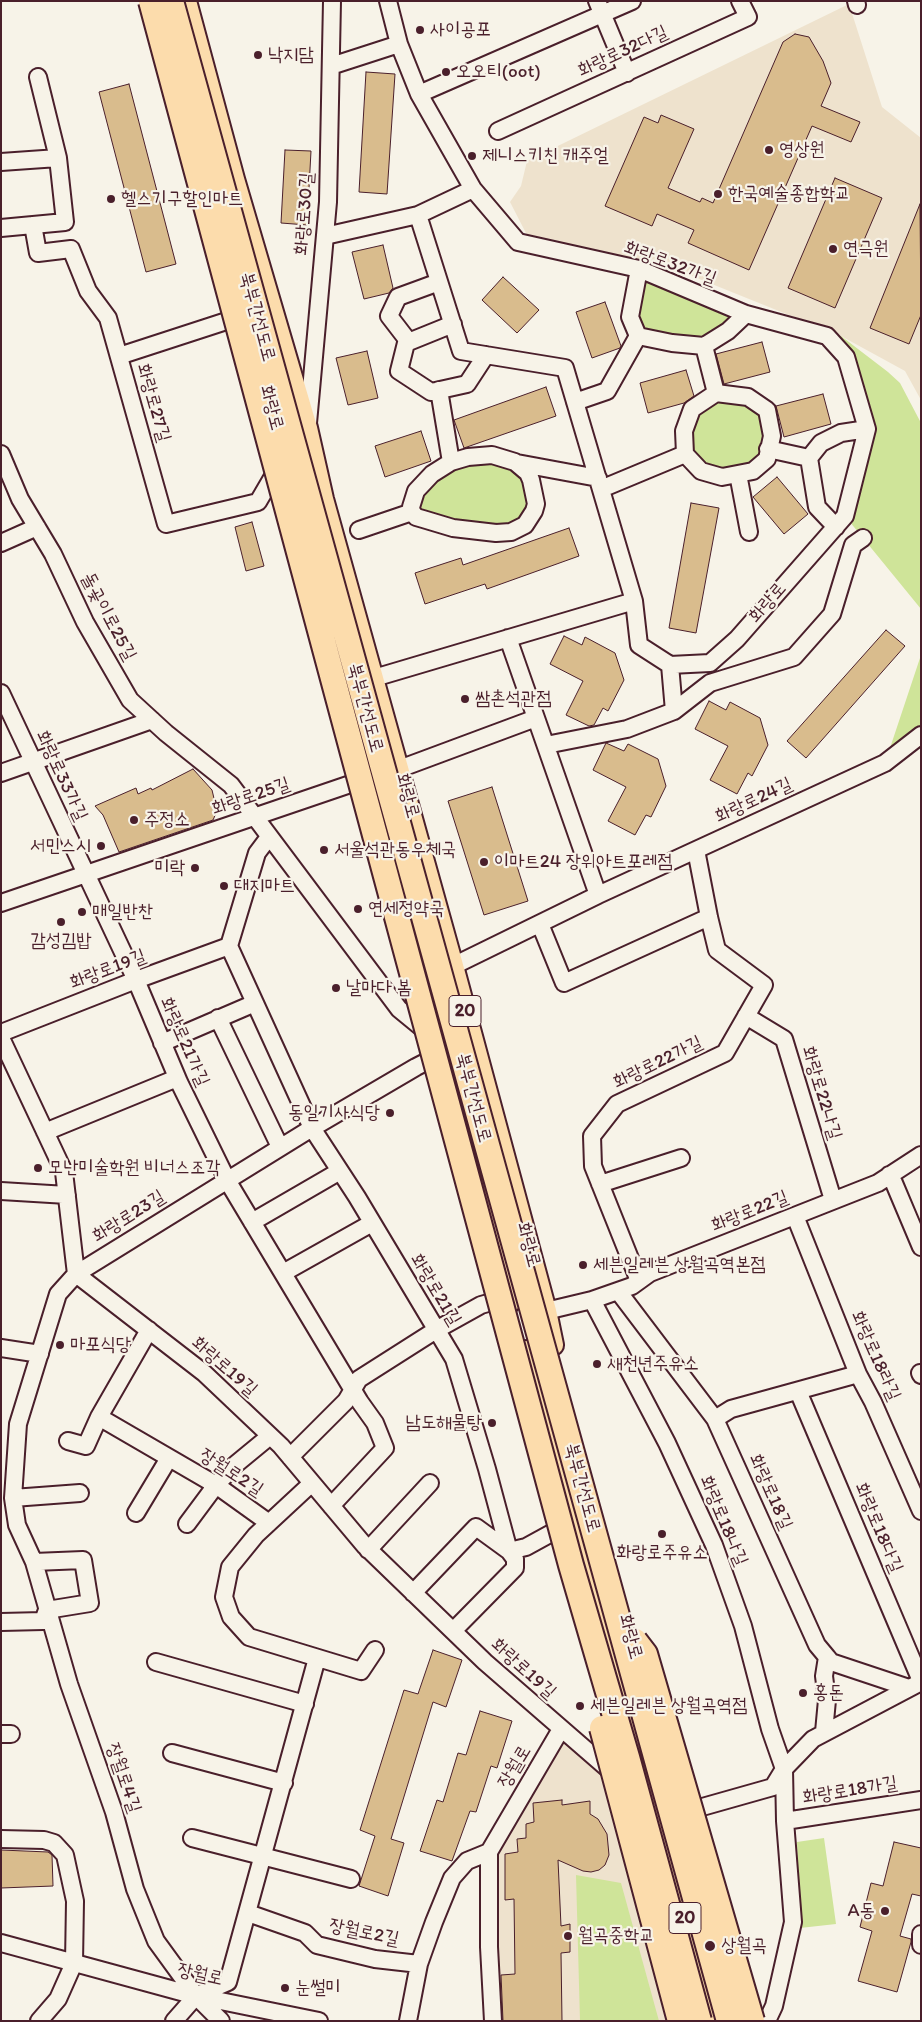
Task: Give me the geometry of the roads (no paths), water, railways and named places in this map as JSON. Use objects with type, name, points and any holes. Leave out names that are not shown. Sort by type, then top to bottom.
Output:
[{"type":"highway","name":"북부간선도로","points":[[151,1],[571,1565],[699,2021]]},
{"type":"highway","name":"북부간선도로","points":[[171,1],[729,2021]]},
{"type":"highway","points":[[571,1565],[590,1677],[622,1807],[680,2021]]},
{"type":"highway","points":[[616,1613],[645,1654],[752,2021]]},
{"type":"main road","name":"화랑로","points":[[159,1],[449,1050],[502,1248],[509,1297],[573,1522],[667,1815],[729,1977],[742,2021]]},
{"type":"main road","name":"화랑로","points":[[186,1],[234,179],[307,428],[323,499],[399,769],[546,1311],[667,1815],[712,2021]]},
{"type":"main road","points":[[284,457],[299,469],[312,452]]},
{"type":"main road","points":[[298,507],[304,488],[323,499]]},
{"type":"main road","points":[[502,1248],[516,1255],[529,1251]]},
{"type":"main road","points":[[703,1986],[729,1977]]},
{"type":"street","name":"화랑로30길","points":[[307,428],[328,202],[332,1]]},
{"type":"street","name":"화랑로32가길","points":[[388,1],[400,44],[419,94],[473,189],[518,242],[639,269],[746,314],[828,336],[846,357],[867,429]]},
{"type":"street","points":[[419,94],[599,8],[632,1]]},
{"type":"street","name":"화랑로32다길","points":[[498,131],[748,17],[740,1]]},
{"type":"street","points":[[599,8],[627,72]]},
{"type":"street","points":[[331,66],[400,44]]},
{"type":"street","points":[[1,228],[64,222],[58,158],[38,77]]},
{"type":"street","points":[[1,162],[58,158]]},
{"type":"street","points":[[324,236],[418,215],[473,189]]},
{"type":"street","points":[[418,215],[461,351],[565,368],[634,601],[639,644],[670,665],[674,711]]},
{"type":"street","name":"화랑로27길","points":[[33,225],[38,252],[71,249],[88,291],[108,318],[166,524],[258,502],[284,457]]},
{"type":"street","points":[[638,336],[630,317],[639,269]]},
{"type":"street","points":[[409,342],[389,316],[398,297],[439,282]]},
{"type":"street","points":[[638,336],[672,343],[704,346],[728,331],[746,314]]},
{"type":"street","points":[[119,356],[245,315]]},
{"type":"street","points":[[452,324],[406,343],[399,371],[431,392],[467,384],[486,355]]},
{"type":"street","points":[[575,402],[606,391],[638,336]]},
{"type":"street","points":[[704,346],[716,393]]},
{"type":"street","points":[[438,390],[451,462]]},
{"type":"street","points":[[716,393],[748,397],[767,410],[772,436],[768,449],[767,459],[753,471],[722,477],[701,471],[685,454],[684,431],[692,409],[716,393]]},
{"type":"street","points":[[867,429],[845,516],[836,526],[817,507],[808,458],[821,444],[841,433],[867,429]]},
{"type":"street","points":[[768,449],[808,458]]},
{"type":"street","name":"돌곶이로25길","points":[[1,454],[20,499],[53,554],[85,622],[130,700],[231,785],[255,816]]},
{"type":"street","points":[[515,462],[528,473],[536,504],[525,525],[511,532],[496,533],[454,528],[423,520],[416,517],[412,512],[411,507],[416,491],[432,474],[461,458],[484,455],[500,456],[515,462],[599,484],[685,454]]},
{"type":"street","points":[[738,474],[749,532]]},
{"type":"street","points":[[358,530],[412,512]]},
{"type":"street","name":"화랑로","points":[[670,665],[710,662],[737,639],[836,526]]},
{"type":"street","points":[[1,544],[37,527]]},
{"type":"street","points":[[546,745],[627,728],[674,711],[710,683],[794,657],[832,614],[853,545],[862,538]]},
{"type":"street","points":[[374,678],[634,601]]},
{"type":"street","points":[[508,638],[598,895]]},
{"type":"street","name":"화랑로33가길","points":[[1,693],[85,875]]},
{"type":"street","points":[[399,769],[536,718]]},
{"type":"street","points":[[1,772],[152,720]]},
{"type":"street","name":"화랑로24길","points":[[453,966],[598,895],[886,763],[921,735]]},
{"type":"street","name":"화랑로25길","points":[[1,903],[372,777]]},
{"type":"street","points":[[255,816],[399,1009],[449,1050]]},
{"type":"street","points":[[230,946],[257,853],[269,837]]},
{"type":"street","name":"화랑로22가길","points":[[639,1281],[593,1166],[592,1136],[617,1104],[725,1054],[764,985],[717,950],[708,917],[696,850]]},
{"type":"street","name":"화랑로21가길","points":[[85,875],[136,980],[177,1078],[227,1180],[353,1390],[375,1423],[385,1448],[331,1506]]},
{"type":"street","points":[[540,924],[564,983],[708,917]]},
{"type":"street","name":"화랑로19길","points":[[1,1033],[136,980],[230,946]]},
{"type":"street","name":"화랑로21길","points":[[230,946],[312,1128],[340,1170],[454,1359],[509,1551]]},
{"type":"street","points":[[162,1043],[255,1002]]},
{"type":"street","name":"화랑로22나길","points":[[746,1016],[784,1039],[833,1200]]},
{"type":"street","points":[[218,1018],[280,1147]]},
{"type":"street","points":[[1,1038],[64,1172],[76,1274]]},
{"type":"street","name":"화랑로23길","points":[[76,1274],[280,1147],[416,1067],[449,1050]]},
{"type":"street","points":[[45,1132],[177,1078]]},
{"type":"street","name":"화랑로22길","points":[[546,1311],[592,1300],[618,1291],[639,1281],[650,1273],[878,1183],[921,1155]]},
{"type":"street","points":[[600,1184],[681,1158]]},
{"type":"street","points":[[252,1222],[340,1170]]},
{"type":"street","points":[[889,1175],[921,1247]]},
{"type":"street","points":[[1,1191],[66,1195]]},
{"type":"street","name":"화랑로18라길","points":[[795,1216],[858,1374],[873,1402],[921,1511]]},
{"type":"street","points":[[283,1273],[372,1223]]},
{"type":"street","name":"화랑로19길","points":[[76,1274],[204,1373],[290,1457],[368,1550],[413,1593],[561,1730],[667,1815]]},
{"type":"street","name":"장월로4길","points":[[76,1274],[58,1294],[18,1424],[13,1498],[17,1525],[34,1562],[69,1684],[114,1812],[135,1889],[156,1941],[196,1996],[221,2021]]},
{"type":"street","name":"화랑로18길","points":[[618,1291],[715,1419],[817,1645],[827,1657]]},
{"type":"street","points":[[290,1457],[346,1401],[359,1379],[436,1330],[481,1305],[509,1297]]},
{"type":"street","name":"화랑로18나길","points":[[592,1300],[667,1443],[714,1545],[743,1626],[770,1729],[784,1769]]},
{"type":"street","points":[[68,1441],[86,1446],[99,1417],[149,1330]]},
{"type":"street","points":[[1,1348],[40,1354]]},
{"type":"street","points":[[715,1419],[731,1409],[858,1374]]},
{"type":"street","name":"화랑로18다길","points":[[798,1391],[917,1684]]},
{"type":"street","name":"장월로2길","points":[[99,1417],[216,1485],[269,1523]]},
{"type":"street","points":[[186,1524],[216,1485],[236,1464],[270,1436]]},
{"type":"street","name":"장월로2길","points":[[136,1513],[169,1458]]},
{"type":"street","name":"장월로2길","points":[[312,1483],[256,1535],[230,1568],[224,1597],[231,1617],[249,1637],[361,1670],[375,1650]]},
{"type":"street","points":[[368,1550],[430,1483]]},
{"type":"street","points":[[13,1498],[80,1493]]},
{"type":"street","points":[[509,1551],[526,1547],[573,1522]]},
{"type":"street","points":[[413,1593],[476,1527],[509,1551],[515,1559],[515,1568],[453,1631]]},
{"type":"street","points":[[1,1622],[43,1621],[48,1610],[90,1603],[83,1560],[34,1562]]},
{"type":"street","points":[[824,1732],[827,1700],[824,1676],[827,1657]]},
{"type":"street","points":[[827,1657],[831,1662],[917,1684]]},
{"type":"street","points":[[174,2021],[196,1996],[228,1982],[317,1658]]},
{"type":"street","points":[[156,1662],[305,1704]]},
{"type":"street","points":[[667,1815],[772,1786],[784,1769],[813,1739],[917,1684]]},
{"type":"street","name":"장월로","points":[[489,1852],[561,1730]]},
{"type":"street","points":[[172,1752],[284,1783]]},
{"type":"street","points":[[767,2021],[774,2006],[793,1922],[785,1821],[784,1769]]},
{"type":"street","name":"화랑로18가길","points":[[785,1821],[921,1800]]},
{"type":"street","points":[[192,1838],[351,1879]]},
{"type":"street","points":[[1,1840],[44,1840],[54,1844],[65,1855],[75,1901],[74,1963],[58,1999],[39,2021]]},
{"type":"street","points":[[408,2021],[419,1964],[452,1878],[467,1861],[489,1852],[489,1947],[493,2021]]},
{"type":"street","name":"장월로2길","points":[[248,1914],[305,1933],[316,1944],[375,1959],[419,1964]]},
{"type":"street","points":[[921,1934],[921,1945]]},
{"type":"street","name":"장월로","points":[[1,1943],[196,1996],[318,2021]]},
{"type":"place","name":"사이공포","points":[[420,30]]},
{"type":"place","name":"낙지담","points":[[258,55]]},
{"type":"place","name":"오오티(oot)","points":[[446,72]]},
{"type":"place","name":"영상원","points":[[769,150]]},
{"type":"place","name":"제니스키친 캐주얼","points":[[472,156]]},
{"type":"place","name":"한국예술종합학교","points":[[718,194]]},
{"type":"place","name":"헬스기구할인마트","points":[[111,199]]},
{"type":"place","name":"연극원","points":[[833,249]]},
{"type":"place","name":"쌈촌석관점","points":[[465,699]]},
{"type":"place","name":"주정소","points":[[134,820]]},
{"type":"place","name":"서민스시","points":[[101,846]]},
{"type":"place","name":"서울석관동우체국","points":[[324,850]]},
{"type":"place","name":"이마트24 장위아트포레점","points":[[484,862]]},
{"type":"place","name":"미락","points":[[195,868]]},
{"type":"place","name":"대지마트","points":[[224,886]]},
{"type":"place","name":"연세정약국","points":[[358,909]]},
{"type":"place","name":"매일반찬","points":[[82,912]]},
{"type":"place","name":"감성김밥","points":[[61,922]]},
{"type":"place","name":"날마다 봄","points":[[336,988]]},
{"type":"place","name":"동일기사식당","points":[[390,1113]]},
{"type":"place","name":"모난미술학원 비너스조각","points":[[38,1168]]},
{"type":"place","name":"세븐일레븐 상월곡역본점","points":[[583,1265]]},
{"type":"place","name":"마포식당","points":[[60,1345]]},
{"type":"place","name":"새천년주유소","points":[[597,1364]]},
{"type":"place","name":"남도해물탕","points":[[492,1423]]},
{"type":"place","name":"화랑로주유소","points":[[662,1534]]},
{"type":"place","name":"홍돈","points":[[803,1693]]},
{"type":"place","name":"세븐일레븐 상월곡역점","points":[[580,1706]]},
{"type":"place","name":"A동","points":[[885,1911]]},
{"type":"place","name":"월곡중학교","points":[[568,1936]]},
{"type":"place","name":"상월곡","points":[[710,1946]]},
{"type":"place","name":"눈썰미","points":[[285,1988]]}]
